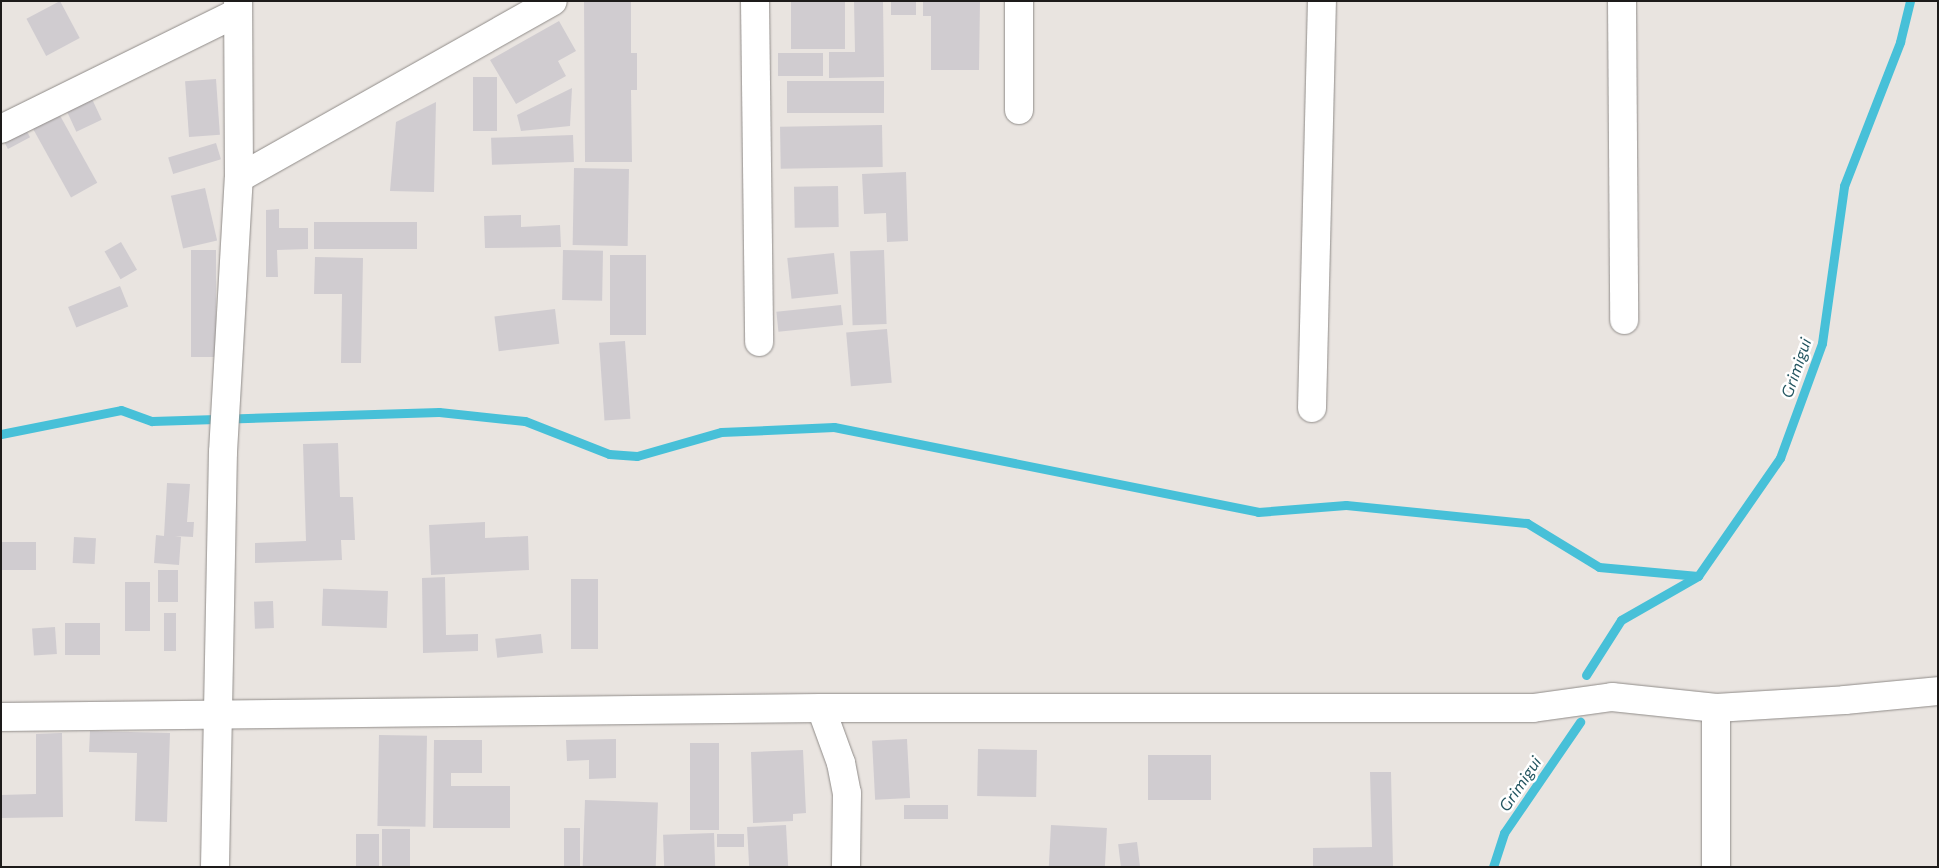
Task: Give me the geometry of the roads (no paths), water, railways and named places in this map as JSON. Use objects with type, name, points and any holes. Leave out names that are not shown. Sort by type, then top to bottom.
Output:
[{"type":"street","points":[[239,178],[553,1]]},
{"type":"street","points":[[756,1],[759,342]]},
{"type":"street","points":[[1019,1],[1019,110]]},
{"type":"street","points":[[1312,408],[1322,1]]},
{"type":"street","points":[[1622,1],[1624,320]]},
{"type":"street","points":[[1,129],[238,7],[239,178],[224,452],[215,867]]},
{"type":"street","points":[[1,717],[821,708],[1533,708],[1612,697],[1716,708],[1845,700],[1938,691]]},
{"type":"street","points":[[821,708],[841,763],[847,793],[846,867]]},
{"type":"street","points":[[1716,708],[1716,867]]},
{"type":"waterway","name":"Grimigui","points":[[1586,675],[1621,620],[1698,576],[1780,458],[1822,343],[1844,186],[1900,42],[1910,1]]},
{"type":"waterway","points":[[1,434],[121,410],[152,421],[439,412],[525,421],[609,454],[637,456],[721,432],[834,427],[1258,512],[1346,505],[1527,523],[1599,567],[1698,576]]},
{"type":"waterway","name":"Grimigui","points":[[1493,867],[1504,833],[1580,722]]}]
